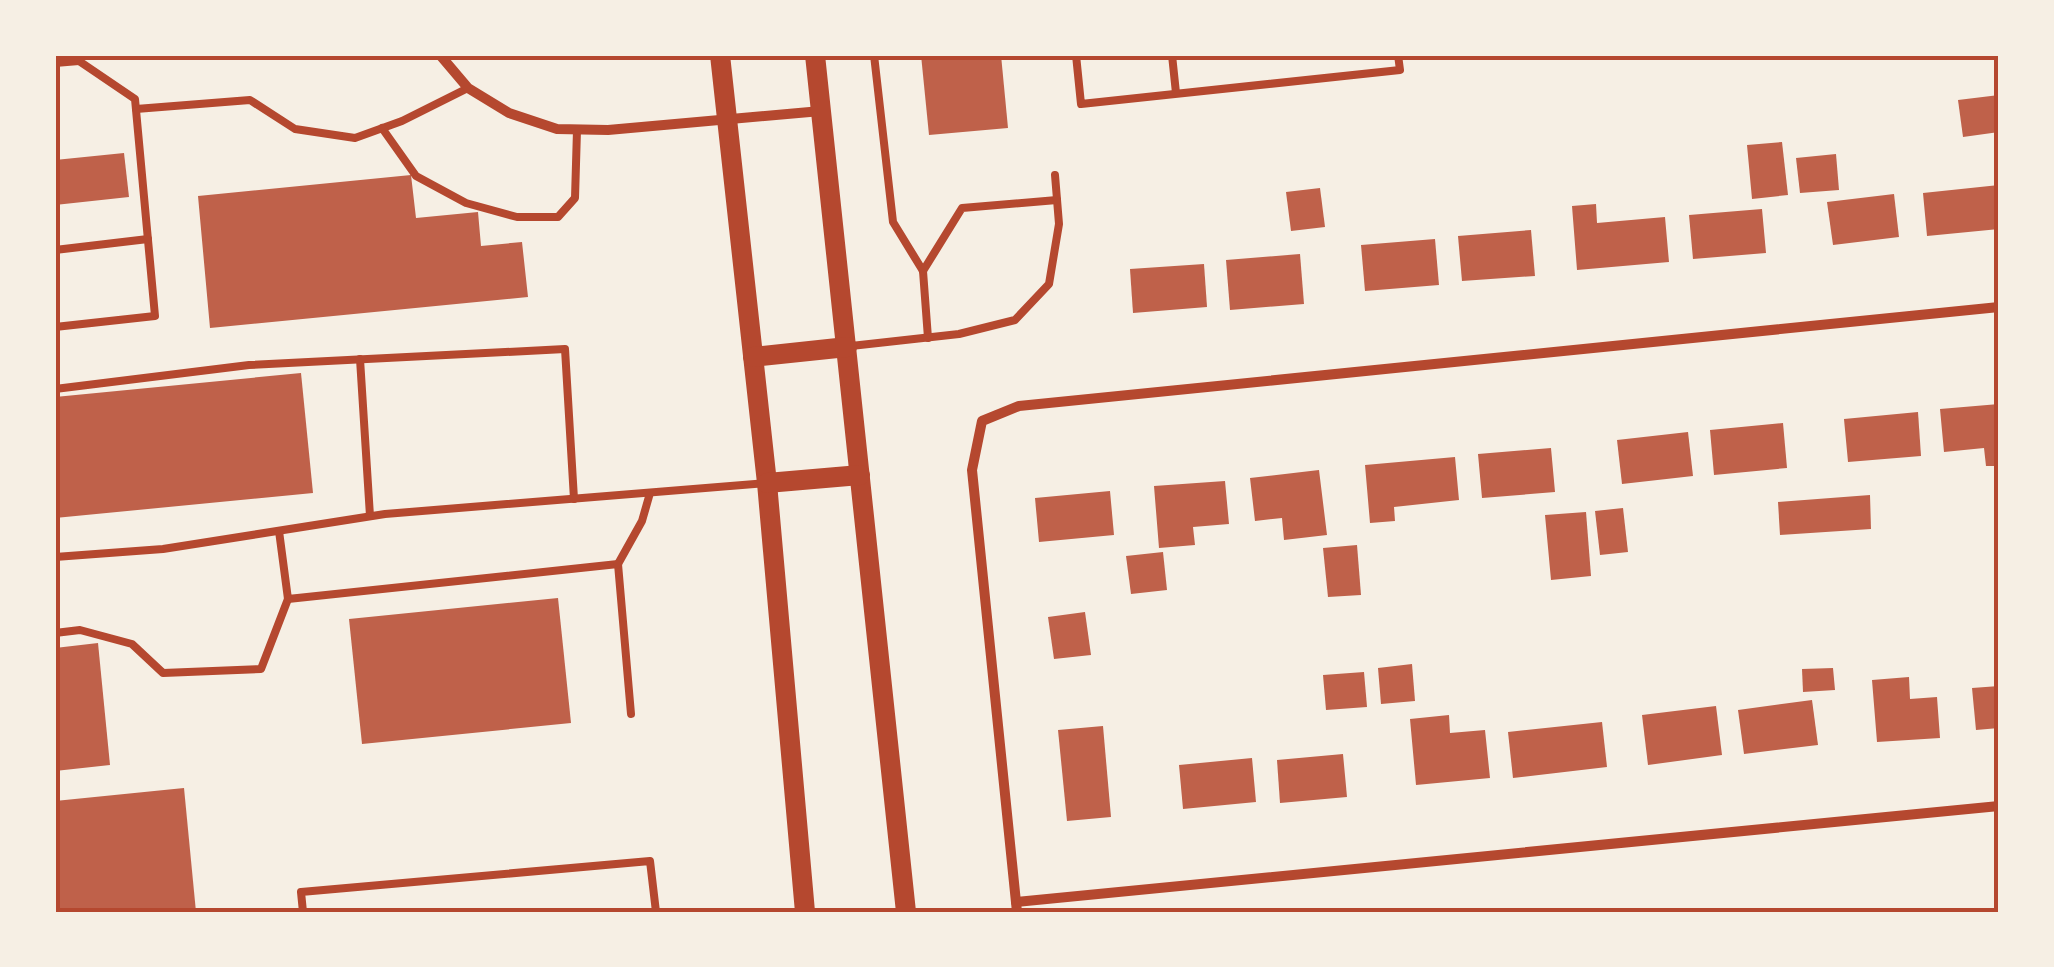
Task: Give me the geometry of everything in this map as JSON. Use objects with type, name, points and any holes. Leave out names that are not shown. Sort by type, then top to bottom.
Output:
[{"type":"main road","points":[[720,55],[767,483],[805,912]]},
{"type":"main road","points":[[815,55],[906,912]]},
{"type":"main road","points":[[753,357],[846,347]]},
{"type":"main road","points":[[767,483],[860,476]]},
{"type":"street","points":[[440,55],[468,88],[509,113],[557,129],[727,120],[822,110]]},
{"type":"street","points":[[1999,307],[1019,406],[982,421],[972,470],[1017,907],[1999,806]]},
{"type":"lane","points":[[874,55],[894,222],[923,271],[928,338]]},
{"type":"lane","points":[[1076,55],[1080,104],[1400,70],[1398,55]]},
{"type":"lane","points":[[1172,55],[1176,93]]},
{"type":"lane","points":[[55,63],[78,58],[135,99],[156,316],[55,327]]},
{"type":"lane","points":[[136,109],[250,100],[295,129],[354,138],[468,88]]},
{"type":"lane","points":[[382,128],[416,176],[466,204],[517,217],[558,218],[576,198],[576,130]]},
{"type":"lane","points":[[846,347],[960,334],[1014,320],[1049,284],[1060,224],[1055,174]]},
{"type":"lane","points":[[923,271],[962,208],[1058,200]]},
{"type":"lane","points":[[55,250],[148,239]]},
{"type":"lane","points":[[55,389],[249,366],[565,349],[574,499]]},
{"type":"lane","points":[[360,359],[370,516]]},
{"type":"lane","points":[[55,557],[163,549],[370,516],[767,483]]},
{"type":"lane","points":[[631,714],[618,564],[642,521],[650,493]]},
{"type":"lane","points":[[55,632],[80,630],[132,644],[163,672],[261,668],[288,599],[279,531]]},
{"type":"lane","points":[[288,599],[618,564]]},
{"type":"lane","points":[[304,912],[301,892],[650,862],[656,912]]},
{"type":"building","points":[[921,55],[1001,55],[1008,128],[929,135]]},
{"type":"building","points":[[1999,95],[1999,132],[1963,137],[1958,100]]},
{"type":"building","points":[[1782,142],[1788,195],[1752,199],[1747,145]]},
{"type":"building","points":[[124,153],[129,197],[55,205],[55,160]]},
{"type":"building","points":[[1836,154],[1839,190],[1800,193],[1796,158]]},
{"type":"building","points":[[411,175],[416,218],[478,212],[481,246],[522,242],[528,297],[210,328],[198,196]]},
{"type":"building","points":[[1999,185],[1999,229],[1927,236],[1923,193]]},
{"type":"building","points":[[1320,188],[1325,227],[1291,231],[1286,192]]},
{"type":"building","points":[[1894,194],[1899,237],[1833,245],[1827,202]]},
{"type":"building","points":[[1596,204],[1597,223],[1665,217],[1669,262],[1577,270],[1572,206]]},
{"type":"building","points":[[1762,209],[1766,253],[1693,259],[1689,215]]},
{"type":"building","points":[[1531,230],[1535,276],[1462,281],[1458,236]]},
{"type":"building","points":[[1435,239],[1439,285],[1365,291],[1361,245]]},
{"type":"building","points":[[1300,254],[1304,304],[1230,310],[1226,260]]},
{"type":"building","points":[[1204,264],[1207,307],[1133,313],[1130,269]]},
{"type":"building","points":[[301,373],[313,493],[55,518],[55,397]]},
{"type":"building","points":[[1999,404],[1999,466],[1986,466],[1984,448],[1944,452],[1940,409]]},
{"type":"building","points":[[1918,412],[1921,456],[1848,462],[1844,419]]},
{"type":"building","points":[[1783,423],[1787,468],[1714,475],[1710,430]]},
{"type":"building","points":[[1688,432],[1693,476],[1622,484],[1617,440]]},
{"type":"building","points":[[1551,448],[1555,492],[1482,498],[1478,454]]},
{"type":"building","points":[[1455,457],[1459,500],[1394,507],[1395,521],[1370,523],[1365,465]]},
{"type":"building","points":[[1319,470],[1327,535],[1284,540],[1282,518],[1255,521],[1250,478]]},
{"type":"building","points":[[1225,481],[1229,524],[1193,527],[1195,545],[1159,548],[1154,486]]},
{"type":"building","points":[[1110,491],[1114,535],[1039,542],[1035,498]]},
{"type":"building","points":[[1870,495],[1871,529],[1780,535],[1778,502]]},
{"type":"building","points":[[1623,508],[1628,552],[1600,555],[1595,511]]},
{"type":"building","points":[[1586,512],[1591,576],[1551,580],[1545,515]]},
{"type":"building","points":[[1357,545],[1361,595],[1328,597],[1323,548]]},
{"type":"building","points":[[1163,552],[1167,590],[1131,594],[1126,556]]},
{"type":"building","points":[[558,598],[571,723],[362,744],[349,619]]},
{"type":"building","points":[[1085,612],[1091,655],[1054,659],[1048,617]]},
{"type":"building","points":[[98,643],[110,765],[55,771],[55,648]]},
{"type":"building","points":[[1412,664],[1415,701],[1381,704],[1378,668]]},
{"type":"building","points":[[1833,668],[1835,690],[1803,692],[1802,669]]},
{"type":"building","points":[[1364,672],[1367,707],[1326,710],[1323,675]]},
{"type":"building","points":[[1909,677],[1910,699],[1937,697],[1940,738],[1877,742],[1872,680]]},
{"type":"building","points":[[1999,686],[1999,728],[1976,730],[1972,688]]},
{"type":"building","points":[[1812,700],[1818,745],[1744,754],[1738,710]]},
{"type":"building","points":[[1716,706],[1722,755],[1648,765],[1642,715]]},
{"type":"building","points":[[1449,715],[1450,733],[1485,730],[1490,778],[1416,785],[1410,719]]},
{"type":"building","points":[[1602,722],[1607,767],[1513,778],[1508,732]]},
{"type":"building","points":[[1103,726],[1111,817],[1067,821],[1058,730]]},
{"type":"building","points":[[1343,754],[1347,797],[1280,803],[1277,760]]},
{"type":"building","points":[[1252,758],[1256,802],[1183,809],[1179,765]]},
{"type":"building","points":[[184,788],[196,912],[55,912],[55,801]]}]
